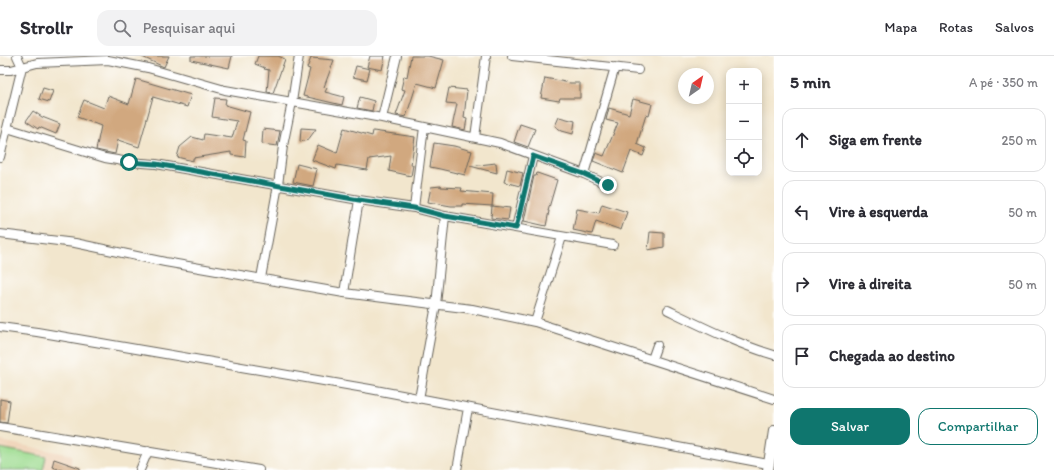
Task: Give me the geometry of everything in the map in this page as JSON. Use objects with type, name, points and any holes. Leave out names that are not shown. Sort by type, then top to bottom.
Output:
[{"type":"street","points":[[0,152],[8,128],[22,67],[17,56]]},
{"type":"street","points":[[261,278],[299,56]]},
{"type":"street","points":[[382,118],[397,56]]},
{"type":"street","points":[[475,137],[486,56]]},
{"type":"street","points":[[512,56],[638,70]]},
{"type":"street","points":[[0,70],[11,70],[37,63],[109,58],[225,90],[382,118],[500,143],[584,174],[608,185]]},
{"type":"street","points":[[584,174],[615,67]]},
{"type":"street","points":[[414,208],[424,127]]},
{"type":"street","points":[[8,128],[105,158],[156,164],[359,200],[414,208],[445,216],[613,245]]},
{"type":"street","points":[[516,228],[533,156]]},
{"type":"street","points":[[344,293],[359,200]]},
{"type":"street","points":[[419,399],[436,305],[445,216]]},
{"type":"street","points":[[0,234],[75,244],[165,262],[344,293],[436,305],[472,308],[535,322],[774,399]]},
{"type":"street","points":[[535,322],[562,237]]},
{"type":"street","points":[[668,310],[717,334],[774,355]]},
{"type":"street","points":[[0,327],[370,389],[768,467],[774,431]]},
{"type":"street","points":[[652,359],[657,345]]},
{"type":"street","points":[[457,470],[468,408]]},
{"type":"street","points":[[0,427],[259,470]]},
{"type":"street","points":[[140,470],[148,451]]},
{"type":"shaded area","points":[[0,441],[72,455],[70,470],[0,470]]},
{"type":"green space","points":[[0,448],[46,457],[43,470],[0,470]]},
{"type":"building","points":[[140,56],[169,56],[164,67]]},
{"type":"building","points":[[191,56],[232,56],[229,68],[191,60]]},
{"type":"building","points":[[258,56],[278,56],[285,59],[273,93],[267,92],[269,70],[255,64]]},
{"type":"building","points":[[370,56],[385,56],[382,70],[367,67]]},
{"type":"building","points":[[411,56],[428,56],[444,60],[436,88],[417,83],[406,117],[396,115],[405,90],[401,89],[404,76],[407,77]]},
{"type":"building","points":[[311,58],[334,60],[324,87],[327,88],[325,92],[344,97],[342,105],[303,96],[310,69],[307,68]]},
{"type":"building","points":[[356,66],[370,69],[367,80],[353,77]]},
{"type":"building","points":[[545,78],[570,83],[580,83],[580,98],[560,98],[559,101],[541,98]]},
{"type":"building","points":[[136,79],[191,95],[187,107],[153,97],[139,147],[118,140],[115,154],[96,150],[101,126],[77,117],[84,100],[104,108],[108,96],[129,104]]},
{"type":"building","points":[[43,88],[53,91],[49,102],[39,99]]},
{"type":"building","points":[[449,88],[467,90],[464,118],[467,119],[465,130],[452,127],[457,104],[446,103]]},
{"type":"building","points":[[360,97],[374,101],[372,111],[357,108]]},
{"type":"building","points":[[215,98],[226,99],[225,105],[250,112],[243,140],[246,141],[245,157],[231,155],[231,152],[193,158],[193,161],[177,157],[180,147],[192,137],[203,140],[204,134],[232,138],[237,121],[212,117]]},
{"type":"building","points":[[633,99],[652,104],[649,116],[646,115],[637,144],[646,148],[643,156],[631,151],[623,173],[593,161],[596,153],[604,156],[618,123],[606,120],[609,108],[629,114]]},
{"type":"building","points":[[33,111],[42,117],[60,124],[56,134],[39,127],[38,129],[26,121]]},
{"type":"building","points":[[559,117],[575,121],[573,134],[562,131],[555,126]]},
{"type":"building","points":[[520,124],[535,129],[528,147],[514,142]]},
{"type":"building","points":[[301,128],[316,129],[308,140],[300,142]]},
{"type":"building","points":[[344,128],[372,136],[373,131],[415,137],[411,176],[389,171],[391,156],[369,159],[367,170],[337,165],[336,169],[312,160],[318,145],[337,153]]},
{"type":"building","points":[[263,129],[280,131],[277,146],[262,144]]},
{"type":"building","points":[[434,143],[472,151],[465,175],[430,167]]},
{"type":"building","points":[[496,163],[497,173],[470,166]]},
{"type":"building","points":[[297,164],[317,169],[313,186],[293,182]]},
{"type":"building","points":[[507,169],[523,173],[520,186],[504,182]]},
{"type":"building","points":[[537,173],[557,180],[548,211],[546,226],[524,221],[534,176],[536,176]]},
{"type":"building","points":[[441,186],[462,188],[461,191],[493,194],[492,206],[462,204],[462,206],[451,206],[428,202],[431,187]]},
{"type":"building","points":[[602,204],[627,212],[621,230],[596,221],[592,234],[573,230],[577,209],[599,213]]},
{"type":"building","points":[[492,206],[510,208],[508,220],[491,218]]},
{"type":"building","points":[[650,232],[664,233],[664,247],[648,250]]},
{"type":"building","points":[[0,399],[10,401],[7,423],[0,422]]},
{"type":"building","points":[[54,459],[80,468],[80,470],[62,470],[52,467]]},
{"type":"route","points":[[129,162],[156,164],[359,200],[414,208],[445,216],[516,228],[533,156],[597,179],[608,185]]}]
